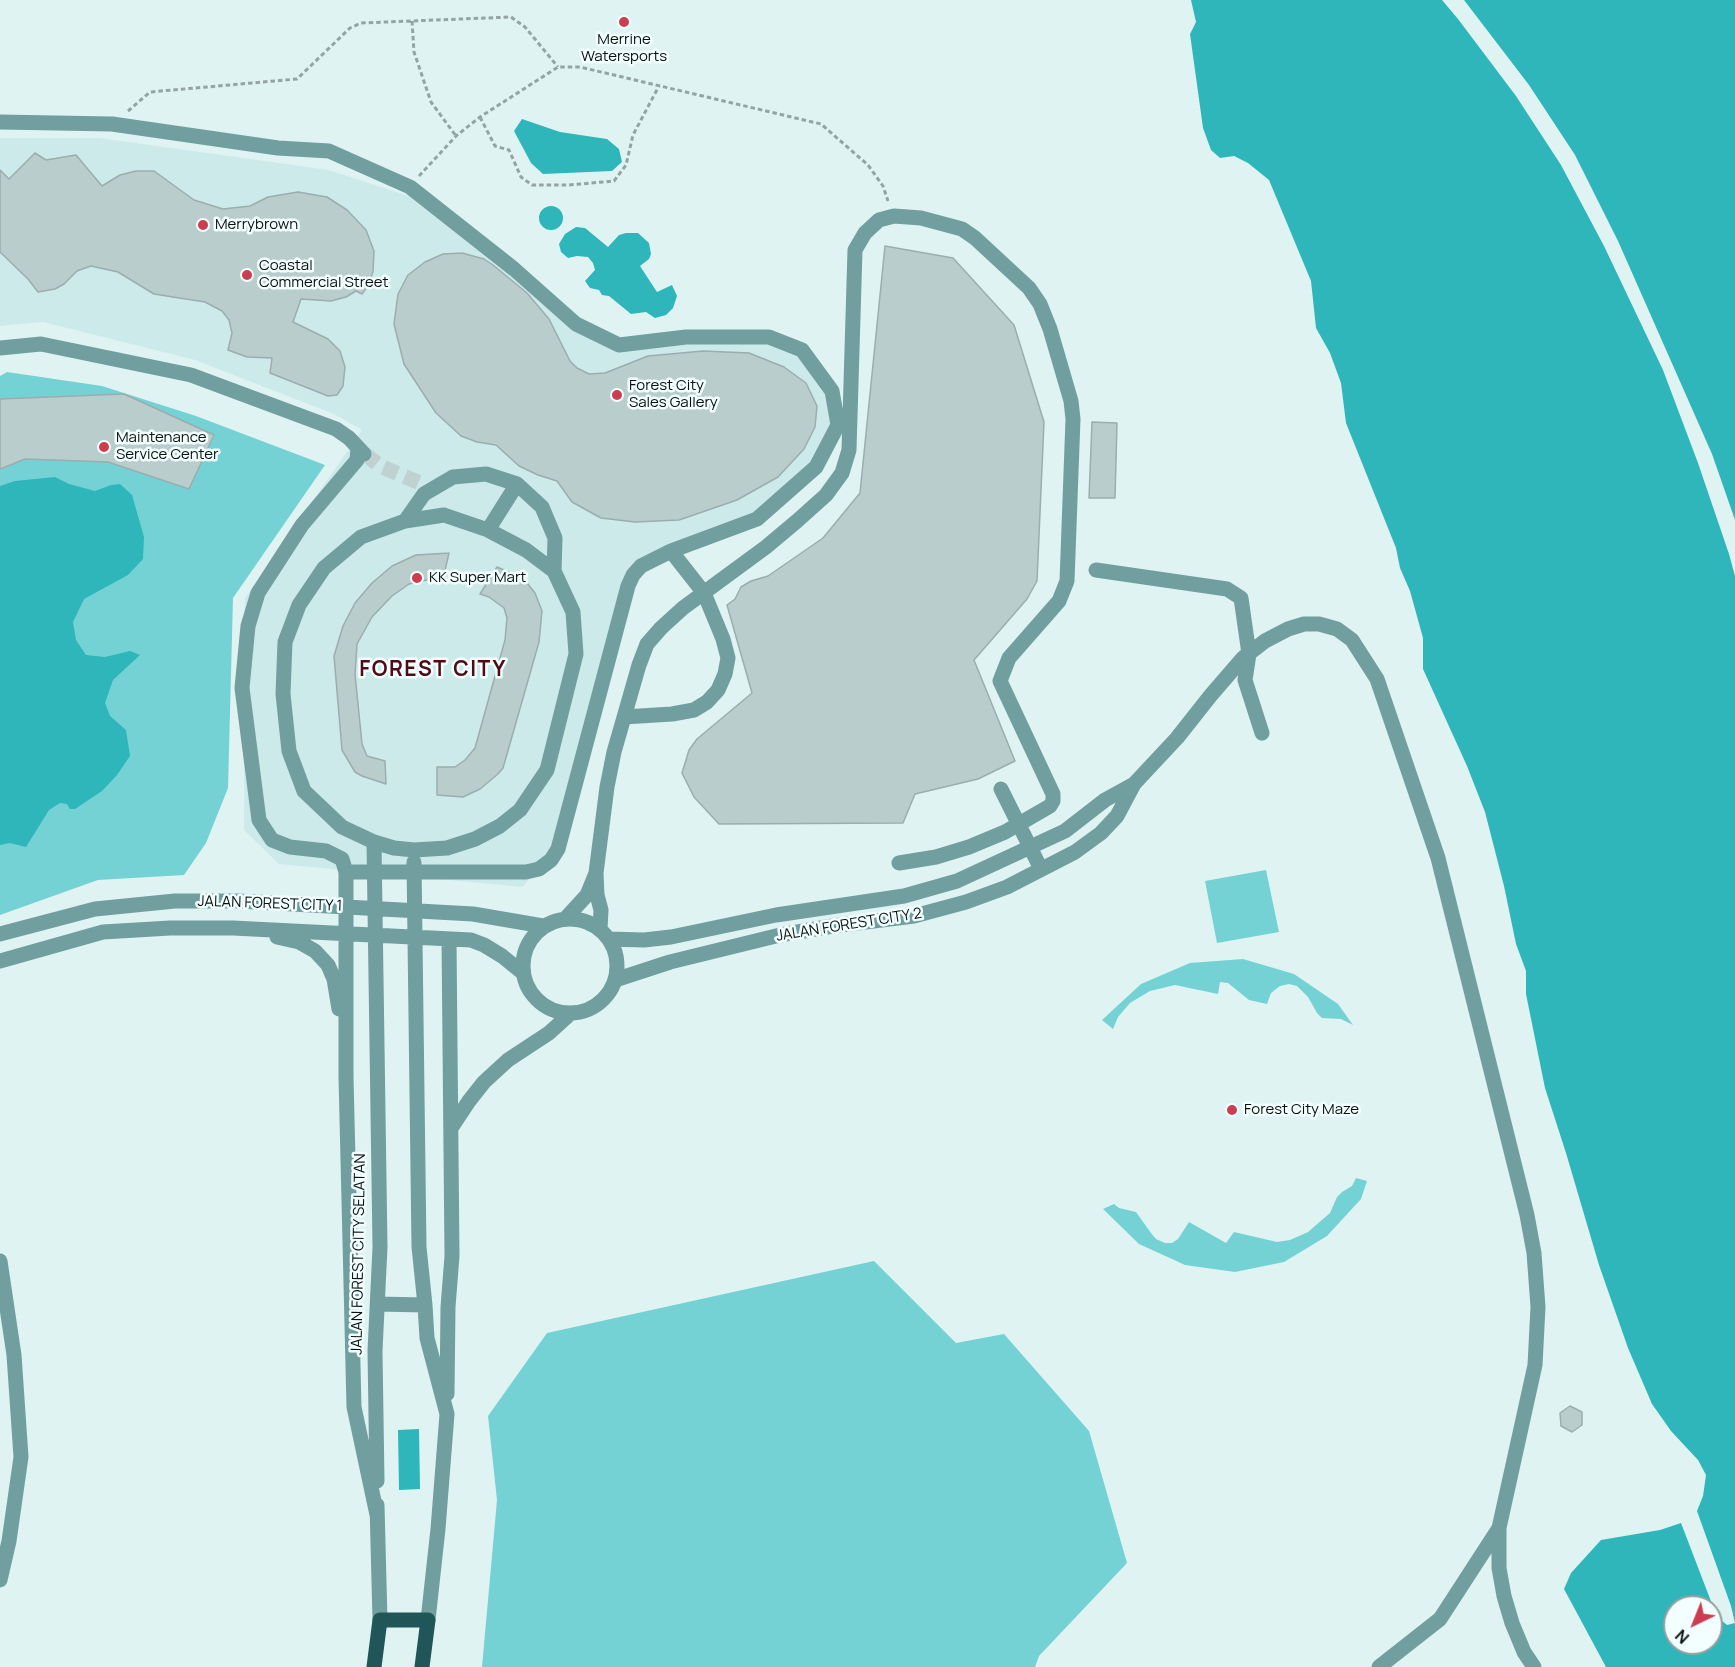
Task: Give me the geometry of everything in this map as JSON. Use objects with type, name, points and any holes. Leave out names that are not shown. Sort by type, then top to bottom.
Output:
[{"type":"main road","points":[[380,1620],[428,1620],[422,1667]]},
{"type":"main road","name":"JALAN FOREST CITY SELATAN","points":[[374,1667],[380,1620]]},
{"type":"street","points":[[0,122],[112,124],[278,148],[329,152],[410,187],[514,268],[576,324],[608,340],[619,345],[686,337],[770,337],[802,350],[832,391],[838,424],[816,466],[757,519],[670,551],[641,566],[633,575],[628,586],[558,849],[551,860],[539,868],[526,872],[346,872]]},
{"type":"street","points":[[596,873],[587,895],[566,919],[543,926],[533,935],[526,947],[523,973],[527,986],[535,998],[558,1012],[583,1012],[594,1007],[611,991],[615,980],[617,959],[605,934],[597,895],[596,873],[614,752],[647,644],[682,608],[766,547],[804,515],[826,495],[842,473],[849,450],[855,250],[865,233],[879,220],[894,216],[921,218],[962,229],[975,238],[1029,288],[1040,304],[1050,328],[1071,401],[1073,419],[1067,580],[1059,601],[1009,658],[1000,681],[1053,794],[1053,801],[1050,806],[1005,832],[969,847],[899,863]]},
{"type":"street","points":[[0,348],[41,344],[191,375],[336,429],[361,451],[357,460],[302,525],[258,593],[248,626],[242,688],[259,820],[272,840],[290,847],[326,851],[342,859],[346,872],[346,1077],[354,1407],[377,1515]]},
{"type":"street","points":[[405,521],[424,494],[453,477],[486,474],[517,484],[542,507],[555,538],[554,571],[573,612],[576,654],[547,770],[520,810],[500,826],[475,839],[447,848],[414,850],[394,848],[374,842],[342,827],[304,791],[289,751],[283,694],[285,642],[299,605],[324,568],[361,537],[405,521],[444,515],[488,530],[526,550],[554,571]]},
{"type":"street","points":[[420,483],[435,487]]},
{"type":"street","points":[[488,530],[517,484]]},
{"type":"street","points":[[624,717],[694,710],[707,702],[718,690],[725,674],[728,658],[723,639],[704,593],[670,551]]},
{"type":"street","points":[[1096,570],[1227,588],[1240,598],[1249,654],[1245,680],[1263,733]]},
{"type":"street","points":[[1134,784],[1177,738],[1237,666],[1249,654],[1288,629],[1304,624],[1319,624],[1336,629],[1352,640],[1377,679],[1438,858],[1527,1215],[1534,1253],[1538,1307],[1535,1365],[1498,1528],[1499,1568],[1504,1596],[1524,1652],[1534,1667]]},
{"type":"street","name":"JALAN FOREST CITY 2","points":[[566,919],[580,920],[605,934],[644,940],[671,937],[776,915],[904,896],[957,881],[1065,831],[1105,800],[1134,784]]},
{"type":"street","name":"JALAN FOREST CITY 2","points":[[615,980],[670,962],[780,935],[914,916],[1007,887],[1075,852],[1101,832],[1117,816],[1134,784]]},
{"type":"street","points":[[1001,789],[1041,869]]},
{"type":"street","name":"JALAN FOREST CITY SELATAN","points":[[374,842],[379,1208],[375,1351],[380,1620]]},
{"type":"street","points":[[414,850],[419,1247],[427,1338],[447,1414]]},
{"type":"street","name":"JALAN FOREST CITY 1","points":[[0,934],[95,909],[175,901],[238,901],[473,914],[543,926]]},
{"type":"street","name":"JALAN FOREST CITY 1","points":[[0,961],[103,932],[170,928],[233,928],[347,933]]},
{"type":"street","points":[[233,928],[299,942],[315,951],[328,965],[339,1002],[346,1077]]},
{"type":"street","points":[[347,933],[471,939],[502,956],[523,973]]},
{"type":"street","points":[[428,1620],[447,1414],[448,1307],[452,1256],[449,939]]},
{"type":"street","points":[[451,1129],[484,1082],[507,1060],[549,1033],[571,1013]]},
{"type":"street","points":[[0,1261],[14,1355],[21,1456],[9,1541],[0,1581]]},
{"type":"street","points":[[378,1304],[425,1305]]},
{"type":"street","points":[[1379,1667],[1440,1619],[1498,1528]]},
{"type":"path","points":[[112,124],[150,92],[297,79],[350,28],[361,23],[511,17],[525,27],[558,67]]},
{"type":"path","points":[[412,21],[414,52],[430,102],[456,136]]},
{"type":"path","points":[[410,187],[456,136],[480,117],[558,67],[580,67],[821,124],[868,165],[883,186],[894,216]]},
{"type":"path","points":[[480,117],[495,146],[509,150],[521,177],[532,185],[569,185],[614,181],[626,165],[633,135],[659,86]]},
{"type":"shaded area","points":[[1191,0],[1442,0],[1516,96],[1561,165],[1604,246],[1663,370],[1729,554],[1735,576],[1735,1623],[1697,1511],[1703,1496],[1706,1475],[1698,1460],[1671,1431],[1652,1404],[1628,1348],[1599,1265],[1545,1088],[1526,994],[1526,971],[1516,944],[1485,812],[1423,669],[1423,638],[1410,591],[1400,568],[1396,548],[1346,423],[1341,383],[1330,353],[1316,328],[1311,281],[1269,180],[1248,163],[1234,156],[1220,158],[1211,150],[1203,128],[1190,34],[1196,22]]},
{"type":"shaded area","points":[[1464,0],[1735,0],[1735,520],[1712,454],[1618,241],[1575,155],[1529,85]]},
{"type":"shaded area","points":[[522,119],[560,132],[607,139],[619,149],[622,162],[612,171],[543,174],[531,163],[514,131]]},
{"type":"shaded area","points":[[0,138],[100,138],[329,170],[427,202],[616,350],[682,342],[766,341],[800,356],[829,393],[831,424],[811,463],[754,516],[638,563],[554,848],[523,887],[279,864],[244,830],[245,598],[362,430],[334,414],[195,360],[43,322],[0,326]]},
{"type":"shaded area","points":[[551,206],[556,207],[562,213],[562,223],[556,229],[551,230],[546,229],[540,223],[539,218],[540,213],[546,207]]},
{"type":"shaded area","points":[[576,227],[585,228],[608,247],[619,235],[638,233],[649,243],[651,254],[649,259],[640,266],[657,292],[672,285],[677,296],[673,308],[666,315],[655,318],[646,312],[631,314],[609,296],[590,288],[585,281],[595,270],[593,263],[588,257],[568,258],[561,252],[559,244],[565,234]]},
{"type":"shaded area","points":[[7,372],[102,386],[196,416],[325,465],[233,598],[228,788],[206,843],[184,875],[98,880],[0,915],[0,376]]},
{"type":"shaded area","points":[[55,477],[69,484],[95,491],[120,484],[132,495],[144,537],[143,559],[128,575],[84,599],[73,622],[76,640],[86,655],[105,657],[130,651],[140,655],[113,680],[105,703],[110,716],[126,730],[130,756],[102,791],[75,809],[70,809],[67,804],[60,803],[49,810],[26,847],[10,843],[0,845],[0,486],[15,481]]},
{"type":"shaded area","points":[[1266,870],[1279,932],[1217,943],[1205,881]]},
{"type":"shaded area","points":[[1243,959],[1294,974],[1338,1004],[1353,1025],[1341,1019],[1322,1018],[1308,997],[1297,986],[1289,984],[1280,986],[1271,993],[1267,1004],[1249,1000],[1228,983],[1220,982],[1218,994],[1175,985],[1150,991],[1130,1003],[1118,1017],[1113,1029],[1102,1020],[1141,984],[1190,963]]},
{"type":"shaded area","points":[[1356,1178],[1367,1181],[1361,1199],[1327,1236],[1284,1262],[1235,1272],[1185,1265],[1139,1244],[1103,1209],[1114,1204],[1119,1208],[1136,1212],[1156,1239],[1165,1243],[1172,1243],[1178,1239],[1189,1222],[1226,1243],[1234,1232],[1277,1242],[1290,1240],[1308,1232],[1330,1213],[1337,1197],[1352,1186]]},
{"type":"shaded area","points":[[874,1261],[956,1343],[1004,1334],[1089,1431],[1127,1563],[1039,1656],[1035,1667],[482,1667],[497,1500],[488,1416],[547,1333]]},
{"type":"shaded area","points":[[419,1429],[420,1489],[399,1490],[398,1430]]},
{"type":"shaded area","points":[[1681,1523],[1709,1595],[1663,1595],[1663,1655],[1723,1655],[1723,1622],[1727,1625],[1735,1623],[1735,1667],[1606,1667],[1564,1589],[1571,1573],[1601,1540],[1660,1530]]},
{"type":"building","name":"Coastal Commercial Street","points":[[35,153],[46,160],[76,155],[102,186],[120,175],[136,171],[154,171],[194,200],[223,209],[250,206],[268,197],[298,192],[327,197],[347,210],[366,230],[374,251],[373,272],[367,287],[362,294],[356,291],[346,297],[331,301],[301,299],[293,322],[328,339],[340,351],[345,367],[343,386],[337,395],[328,396],[270,373],[272,358],[247,357],[228,350],[232,333],[229,320],[222,311],[205,302],[154,294],[118,272],[91,266],[77,271],[64,284],[55,289],[38,292],[0,252],[0,170],[9,179]]},
{"type":"building","points":[[885,246],[953,258],[1014,325],[1044,422],[1037,581],[1027,599],[974,660],[1015,761],[978,779],[915,794],[903,823],[719,824],[694,797],[682,773],[689,750],[697,739],[752,693],[727,605],[735,599],[741,587],[768,576],[823,538],[860,493]]},
{"type":"building","name":"Forest City Sales Gallery","points":[[462,253],[484,259],[527,293],[549,319],[570,361],[577,368],[589,374],[605,373],[648,356],[703,351],[749,353],[784,367],[806,383],[817,406],[815,427],[804,449],[778,477],[737,500],[679,520],[635,522],[601,518],[572,502],[557,481],[519,466],[496,445],[477,442],[461,436],[436,413],[404,364],[394,324],[398,294],[408,275],[425,262],[443,254]]},
{"type":"building","name":"Maintenance Service Center","points":[[124,394],[214,435],[189,489],[108,462],[25,459],[0,469],[0,399]]},
{"type":"building","points":[[1092,422],[1117,423],[1115,498],[1089,498]]},
{"type":"building","points":[[449,553],[443,579],[409,584],[392,596],[372,617],[357,644],[355,674],[362,744],[367,756],[385,761],[386,784],[355,772],[342,750],[334,656],[343,626],[355,603],[372,583],[392,566],[416,555]]},
{"type":"building","points":[[497,567],[523,578],[535,593],[542,611],[539,642],[503,768],[480,789],[463,797],[437,795],[437,767],[455,767],[465,760],[475,748],[505,640],[507,618],[504,608],[489,597],[480,594]]},
{"type":"building","points":[[1570,1406],[1582,1412],[1582,1425],[1572,1432],[1561,1426],[1560,1413]]},
{"type":"tunnel","points":[[365,454],[380,466],[420,483]]},
{"type":"place","name":"Merrine Watersports","points":[[624,22]]},
{"type":"place","name":"Merrybrown","points":[[203,225]]},
{"type":"place","name":"Coastal Commercial Street","points":[[247,275]]},
{"type":"place","name":"Forest City Sales Gallery","points":[[617,395]]},
{"type":"place","name":"Maintenance Service Center","points":[[104,447]]},
{"type":"place","name":"KK Super Mart","points":[[417,578]]},
{"type":"place","name":"Forest City Maze","points":[[1232,1110]]},
{"type":"district","name":"FOREST CITY","points":[[433,670]]}]
